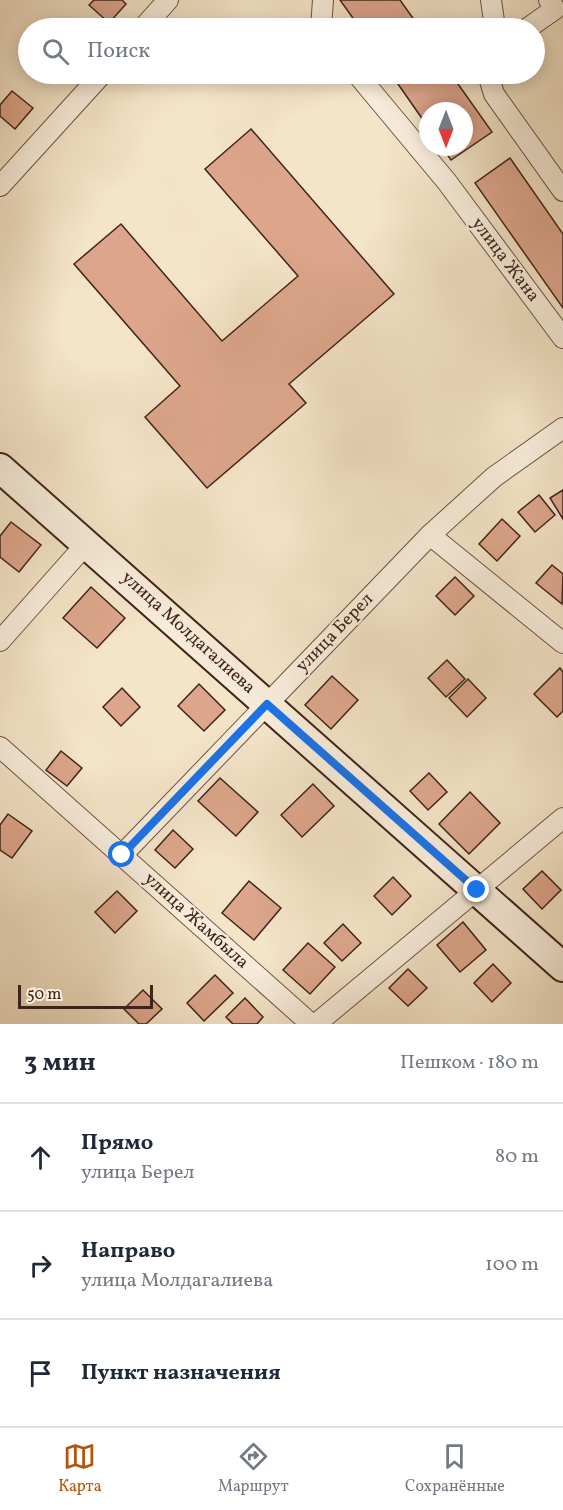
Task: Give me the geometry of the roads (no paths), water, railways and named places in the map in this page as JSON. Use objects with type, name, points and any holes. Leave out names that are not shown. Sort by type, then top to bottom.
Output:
[{"type":"street","points":[[152,18],[168,0]]},
{"type":"street","points":[[322,18],[323,0]]},
{"type":"street","points":[[491,0],[494,18]]},
{"type":"street","points":[[541,18],[556,6]]},
{"type":"street","points":[[3,175],[92,84]]},
{"type":"street","name":"улица Жана","points":[[365,84],[447,182],[563,338]]},
{"type":"street","points":[[491,84],[494,94],[563,191]]},
{"type":"street","name":"улица Берел","points":[[122,855],[430,535],[494,477],[563,428]]},
{"type":"street","name":"улица Молдагалиева","points":[[0,468],[563,967]]},
{"type":"street","points":[[430,535],[563,643]]},
{"type":"street","points":[[0,641],[87,543]]},
{"type":"street","name":"улица Жамбыла","points":[[0,747],[310,1024]]},
{"type":"street","points":[[316,1024],[563,818]]}]
